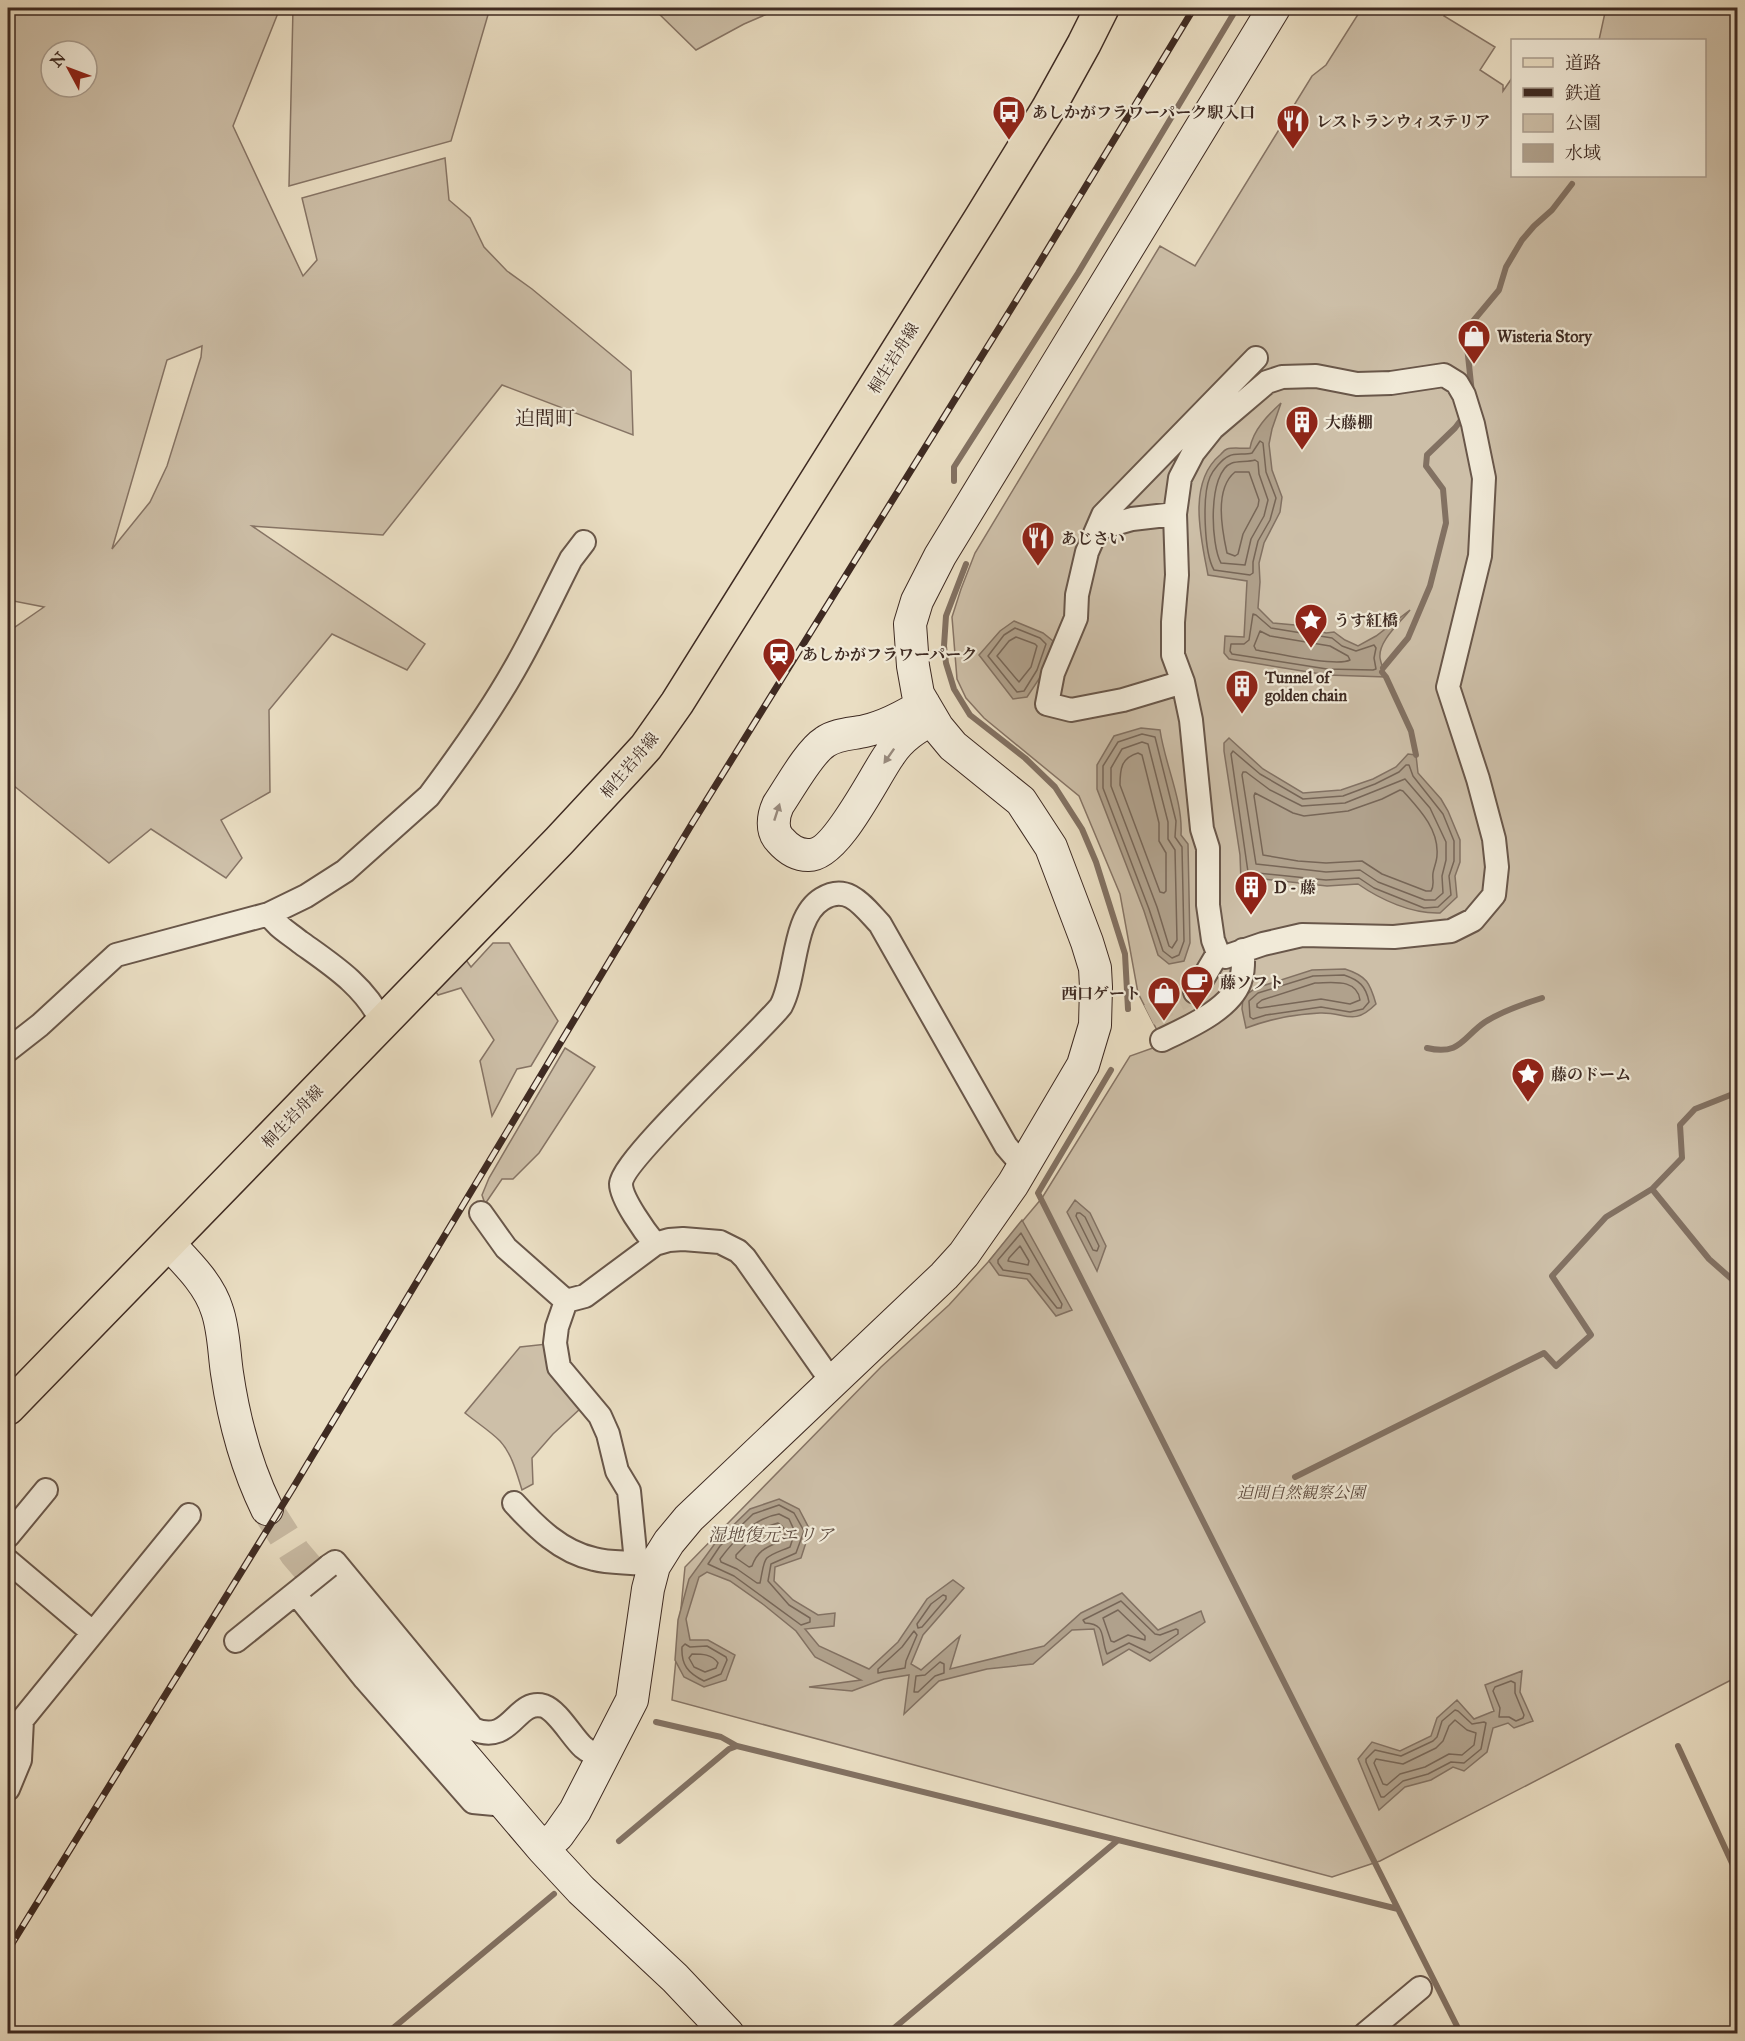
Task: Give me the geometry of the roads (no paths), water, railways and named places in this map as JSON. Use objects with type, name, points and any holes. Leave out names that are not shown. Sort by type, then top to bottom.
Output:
[{"type":"main road","name":"桐生岩舟線","points":[[8,1408],[627,770],[662,726],[1048,109],[1102,8]]},
{"type":"street","points":[[514,1503],[548,1536],[577,1553],[592,1559],[614,1563],[645,1564],[690,1518],[951,1269],[964,1254],[1024,1167],[1083,1065],[1095,1026],[1095,968],[1051,847],[1021,801],[953,746],[928,712],[918,694],[910,642],[910,624],[917,601],[940,556],[1274,8]]},
{"type":"street","points":[[1183,682],[1123,700],[1071,710],[1047,704],[1053,674],[1076,618],[1077,595],[1087,552],[1103,515],[1256,353],[1260,370],[1267,382]]},
{"type":"street","points":[[1444,375],[1457,383],[1464,395],[1473,424],[1484,478],[1480,556],[1448,687],[1478,779],[1494,839],[1497,867],[1494,895],[1484,909],[1473,920],[1451,931],[1394,937],[1302,935],[1225,957],[1218,953],[1213,940],[1209,917],[1208,848],[1202,829],[1191,720],[1183,682],[1173,655],[1176,575],[1175,514],[1180,478],[1193,453],[1213,428],[1267,382],[1281,377],[1316,376],[1357,384],[1391,383],[1444,375]]},
{"type":"street","points":[[1097,530],[1132,519],[1175,514]]},
{"type":"street","points":[[8,1050],[40,1025],[116,955],[269,914],[306,896],[345,872],[429,796],[484,719],[514,670],[572,559],[584,542]]},
{"type":"street","points":[[928,712],[891,752],[840,834],[823,851],[809,856],[791,850],[777,837],[774,814],[815,750],[823,742],[928,712]]},
{"type":"street","points":[[655,1244],[623,1194],[621,1186],[626,1173],[652,1141],[781,1006],[788,988],[806,916],[815,903],[831,893],[845,894],[859,902],[880,924],[1006,1146],[1024,1167]]},
{"type":"street","points":[[269,914],[280,927],[346,975],[372,1002],[382,1022]]},
{"type":"street","points":[[1162,1040],[1208,1017],[1234,992],[1241,979],[1243,950]]},
{"type":"street","points":[[1194,992],[1218,953]]},
{"type":"street","points":[[482,1213],[506,1248],[566,1301]]},
{"type":"street","points":[[566,1301],[585,1296],[655,1244],[683,1239],[720,1242],[738,1251],[832,1382]]},
{"type":"street","points":[[169,1244],[205,1285],[217,1309],[235,1417],[252,1476],[267,1509]]},
{"type":"street","points":[[543,1849],[558,1835],[575,1811],[604,1759],[632,1700],[648,1589],[645,1564],[629,1491],[617,1471],[608,1434],[594,1409],[559,1366],[555,1343],[557,1327],[566,1301]]},
{"type":"street","points":[[8,1536],[46,1490]]},
{"type":"street","points":[[8,1790],[20,1760],[15,1714],[92,1632],[189,1515]]},
{"type":"street","points":[[8,1561],[92,1632]]},
{"type":"street","points":[[236,1641],[313,1583],[334,1562],[473,1729],[490,1734],[500,1731],[525,1710],[534,1706],[544,1706],[583,1747],[604,1759]]},
{"type":"street","points":[[313,1583],[543,1849],[581,1890],[675,1978],[728,2034]]},
{"type":"street","points":[[1365,2034],[1420,1988]]},
{"type":"water","points":[[1281,403],[1269,444],[1272,470],[1282,497],[1280,512],[1264,543],[1259,563],[1258,608],[1273,623],[1295,625],[1326,633],[1334,632],[1358,646],[1376,636],[1410,610],[1390,632],[1382,645],[1380,658],[1386,677],[1327,675],[1229,659],[1224,653],[1225,636],[1244,637],[1247,581],[1208,575],[1199,512],[1203,480],[1210,467],[1225,450],[1250,448],[1258,429]]},
{"type":"water","points":[[1014,621],[1043,633],[1053,641],[1043,673],[1027,697],[1013,699],[979,655],[1000,631]]},
{"type":"water","points":[[1141,728],[1160,730],[1177,796],[1181,835],[1188,844],[1190,943],[1184,961],[1169,964],[1158,955],[1144,911],[1097,789],[1097,765],[1114,736]]},
{"type":"water","points":[[1229,738],[1263,769],[1303,793],[1341,790],[1373,779],[1396,767],[1408,754],[1416,755],[1418,773],[1441,799],[1460,840],[1460,862],[1455,876],[1457,897],[1440,913],[1429,913],[1397,905],[1358,884],[1327,886],[1255,878],[1241,882],[1240,855],[1224,751],[1224,743]]},
{"type":"water","points":[[1345,969],[1363,978],[1372,991],[1376,1004],[1368,1011],[1355,1017],[1329,1013],[1301,1014],[1246,1028],[1242,1009],[1243,997],[1256,988],[1312,970]]},
{"type":"water","points":[[1075,1200],[1090,1213],[1106,1246],[1097,1271],[1067,1212]]},
{"type":"water","points":[[1022,1220],[1072,1310],[1056,1316],[1027,1279],[999,1275],[989,1261]]},
{"type":"water","name":"湿地復元エリア","points":[[779,1499],[799,1509],[810,1530],[801,1558],[775,1567],[774,1581],[793,1600],[818,1615],[835,1613],[834,1626],[805,1629],[819,1646],[869,1669],[898,1642],[927,1599],[953,1580],[964,1588],[923,1635],[911,1664],[921,1670],[960,1636],[950,1669],[1044,1646],[1081,1613],[1122,1593],[1158,1630],[1201,1611],[1205,1622],[1150,1661],[1129,1649],[1103,1665],[1094,1629],[1072,1630],[1033,1664],[987,1669],[939,1681],[904,1714],[909,1675],[884,1679],[852,1691],[809,1687],[861,1680],[815,1657],[796,1631],[764,1605],[730,1581],[707,1572],[699,1577],[686,1619],[690,1640],[708,1640],[735,1655],[726,1680],[704,1687],[684,1677],[675,1660],[678,1620],[689,1579],[716,1542],[750,1509]]},
{"type":"water","points":[[1522,1671],[1520,1692],[1533,1721],[1514,1728],[1508,1723],[1493,1728],[1487,1752],[1464,1771],[1453,1767],[1431,1780],[1405,1787],[1379,1810],[1358,1759],[1372,1742],[1400,1751],[1431,1736],[1437,1718],[1457,1700],[1474,1719],[1494,1711],[1485,1685]]},
{"type":"waterway","points":[[954,481],[954,467],[1078,273],[1237,8]]},
{"type":"waterway","points":[[1472,393],[1466,337],[1469,326],[1499,290],[1506,267],[1522,240],[1552,210],[1572,184]]},
{"type":"waterway","points":[[1383,668],[1408,638],[1430,586],[1446,523],[1443,489],[1426,466],[1427,455],[1464,416]]},
{"type":"waterway","points":[[966,564],[946,616],[944,646],[946,663],[954,689],[970,715],[1025,758],[1055,787],[1082,829],[1096,862],[1125,954],[1128,1009]]},
{"type":"waterway","points":[[1382,672],[1411,731],[1416,755]]},
{"type":"waterway","points":[[1427,1048],[1438,1050],[1454,1047],[1492,1018],[1542,998]]},
{"type":"waterway","points":[[1111,1070],[1038,1193],[1461,2034]]},
{"type":"waterway","points":[[1295,1477],[1544,1353],[1556,1366],[1591,1335],[1552,1276],[1606,1217],[1652,1189],[1682,1158],[1680,1125],[1695,1109],[1738,1092]]},
{"type":"waterway","points":[[1652,1189],[1709,1259],[1735,1282],[1738,1357]]},
{"type":"waterway","points":[[656,1722],[721,1737],[737,1746]]},
{"type":"waterway","points":[[619,1841],[729,1749],[737,1746],[1398,1909]]},
{"type":"waterway","points":[[1678,1746],[1738,1876]]},
{"type":"waterway","points":[[887,2034],[1117,1841]]},
{"type":"waterway","points":[[386,2034],[554,1894]]},
{"type":"tunnel","points":[[1149,1015],[1195,992]]},
{"type":"tunnel","points":[[267,1509],[295,1553],[324,1587]]},
{"type":"railway","points":[[8,1950],[293,1488],[693,822],[1032,275],[1194,8]]},
{"type":"place","name":"あしかがフラワーパーク駅入口","points":[[1009,141]]},
{"type":"place","name":"レストランウィステリア","points":[[1293,150]]},
{"type":"place","name":"Wisteria Story","points":[[1474,365]]},
{"type":"place","name":"大藤棚","points":[[1302,451]]},
{"type":"place","name":"あじさい","points":[[1038,567]]},
{"type":"place","name":"うす紅橋","points":[[1311,649]]},
{"type":"place","name":"あしかがフラワーパーク","points":[[779,683]]},
{"type":"place","name":"Tunnel of golden chain","points":[[1242,715]]},
{"type":"place","name":"D - 藤","points":[[1251,916]]},
{"type":"place","name":"藤ソフト","points":[[1197,1011]]},
{"type":"place","name":"西口ゲート","points":[[1164,1022]]},
{"type":"place","name":"藤のドーム","points":[[1528,1103]]},
{"type":"district","name":"迫間町","points":[[545,418]]},
{"type":"park label","name":"迫間自然観察公園","points":[[1301,1492]]}]
